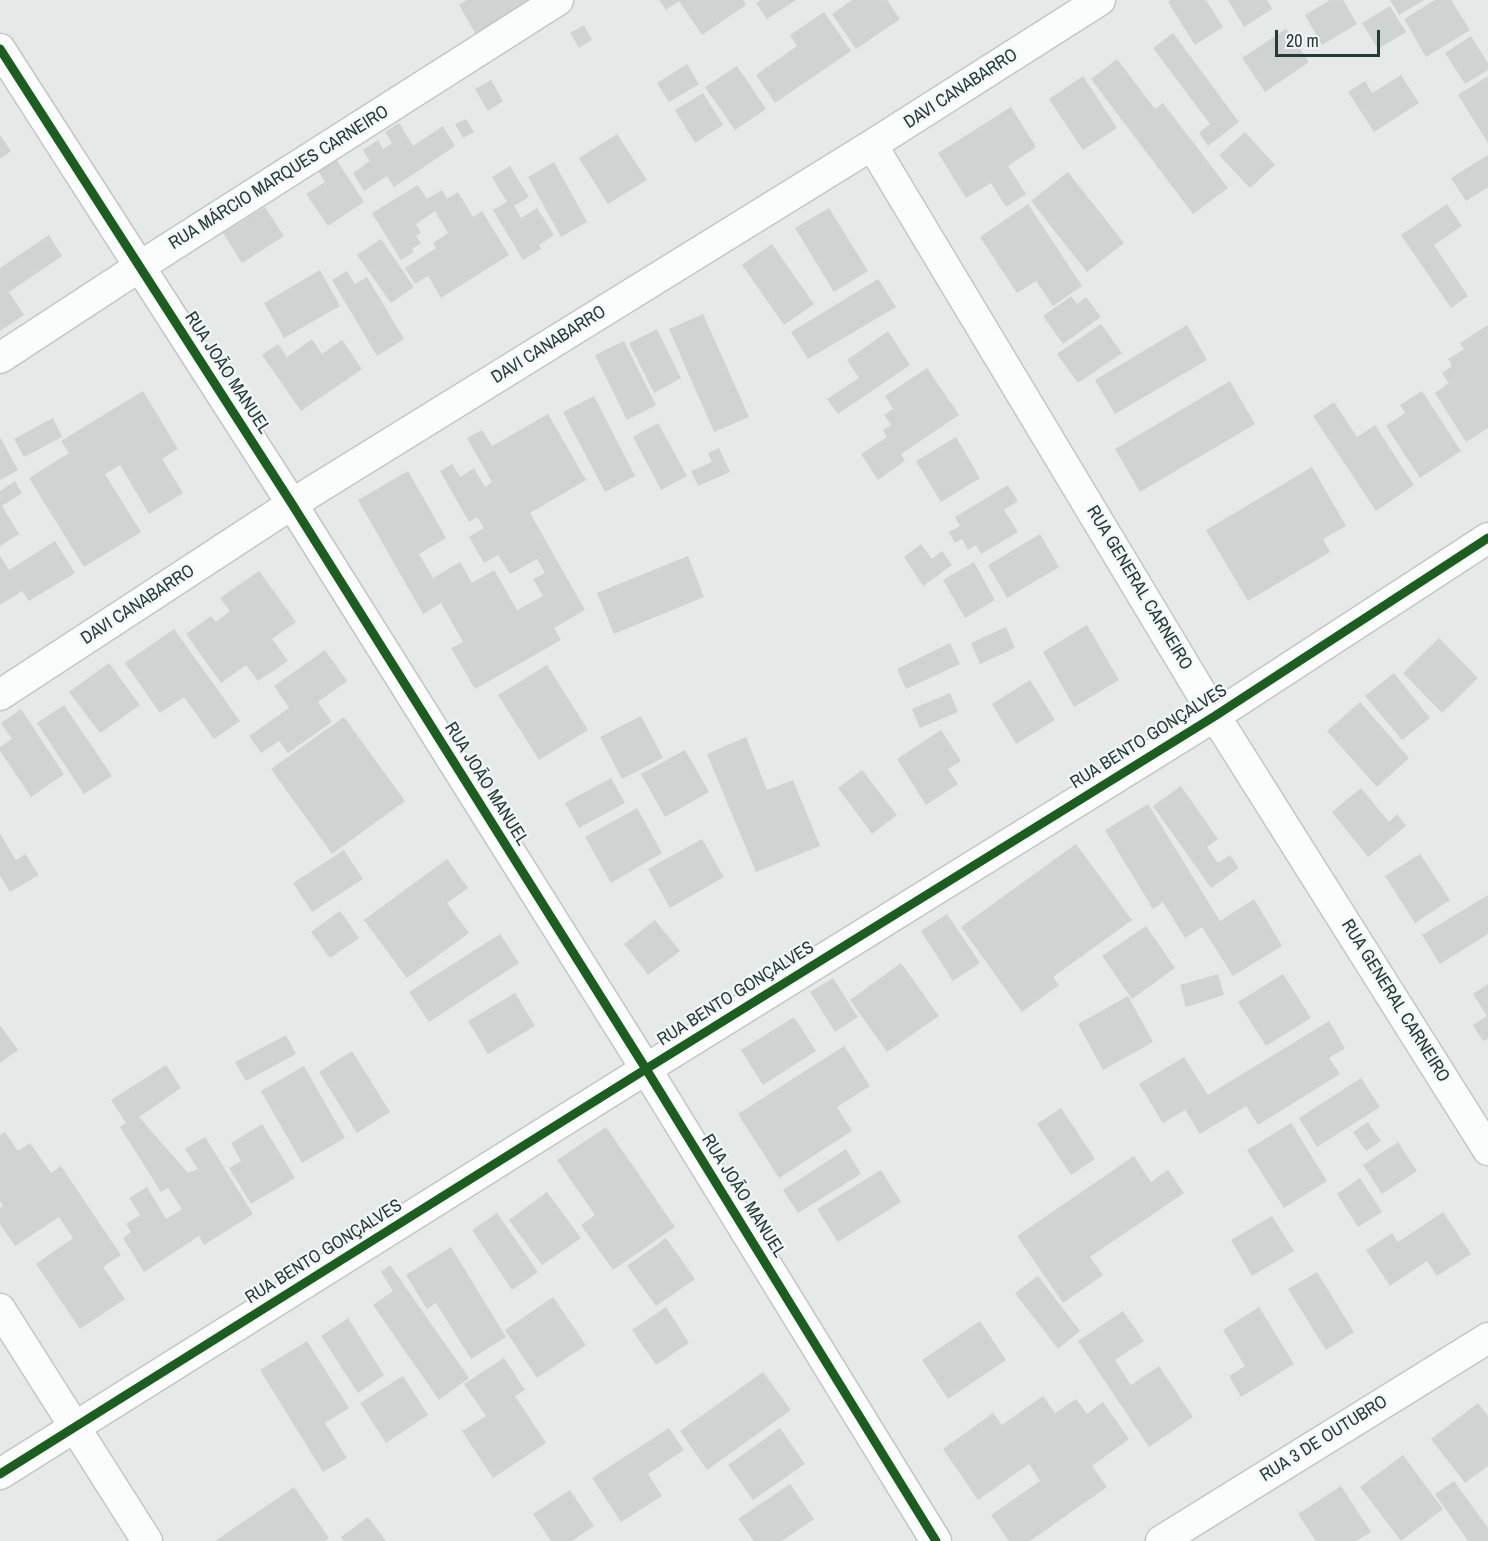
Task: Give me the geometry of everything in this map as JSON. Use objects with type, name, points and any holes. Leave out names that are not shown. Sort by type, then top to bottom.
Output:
[{"type":"street","name":"RUA MÁRCIO MARQUES CARNEIRO","points":[[0,358],[558,0]]},
{"type":"street","name":"DAVI CANABARRO","points":[[0,696],[292,504],[872,145],[1100,0]]},
{"type":"street","name":"RUA JOÃO MANUEL","points":[[0,50],[292,504],[646,1069],[936,1541]]},
{"type":"street","name":"RUA GENERAL CARNEIRO","points":[[872,145],[1215,716],[1488,1150]]},
{"type":"street","name":"RUA BENTO GONÇALVES","points":[[0,1474],[1215,716],[1488,538]]},
{"type":"street","points":[[0,1309],[147,1541]]},
{"type":"street","name":"RUA 3 DE OUTUBRO","points":[[1161,1541],[1488,1338]]},
{"type":"building","points":[[467,0],[539,0],[477,36],[459,5]]},
{"type":"building","points":[[659,0],[743,0],[746,5],[702,35],[679,1],[666,10]]},
{"type":"building","points":[[761,0],[796,0],[767,19],[756,3]]},
{"type":"building","points":[[852,0],[887,0],[900,19],[856,49],[832,14]]},
{"type":"building","points":[[1171,0],[1206,0],[1223,27],[1195,45],[1168,2]]},
{"type":"building","points":[[1228,0],[1267,0],[1272,9],[1244,27]]},
{"type":"building","points":[[1330,0],[1343,0],[1357,24],[1322,45],[1305,15]]},
{"type":"building","points":[[1390,0],[1424,0],[1399,15]]},
{"type":"building","points":[[1435,0],[1451,0],[1470,30],[1426,57],[1404,19]]},
{"type":"building","points":[[1390,6],[1406,32],[1378,49],[1362,23]]},
{"type":"building","points":[[824,12],[851,51],[775,103],[756,75],[797,46],[790,35]]},
{"type":"building","points":[[584,25],[592,40],[579,48],[570,33]]},
{"type":"building","points":[[1286,29],[1309,62],[1265,92],[1242,58]]},
{"type":"building","points":[[1173,33],[1239,122],[1208,146],[1199,133],[1210,124],[1153,48]]},
{"type":"building","points":[[1471,36],[1488,63],[1488,70],[1465,84],[1445,53]]},
{"type":"building","points":[[1117,59],[1155,109],[1163,103],[1228,188],[1193,214],[1091,79]]},
{"type":"building","points":[[687,64],[699,84],[669,102],[657,83]]},
{"type":"building","points":[[737,66],[766,109],[735,130],[705,87]]},
{"type":"building","points":[[1401,75],[1419,103],[1374,132],[1348,92],[1365,81],[1372,93]]},
{"type":"building","points":[[1083,76],[1117,128],[1083,150],[1049,99]]},
{"type":"building","points":[[1488,76],[1488,143],[1458,95]]},
{"type":"building","points":[[491,80],[503,101],[488,111],[475,89]]},
{"type":"building","points":[[703,93],[723,125],[695,143],[675,110]]},
{"type":"building","points":[[1011,107],[1036,147],[1008,166],[1026,194],[1006,207],[991,183],[966,198],[938,153]]},
{"type":"building","points":[[466,119],[474,132],[463,138],[455,124]]},
{"type":"building","points":[[399,123],[413,146],[443,126],[455,146],[394,187],[387,176],[364,191],[353,173],[370,161],[363,150],[378,140],[383,149],[392,143],[385,132]]},
{"type":"building","points":[[1245,132],[1275,165],[1250,188],[1219,155]]},
{"type":"building","points":[[617,134],[647,180],[608,204],[579,158]]},
{"type":"building","points":[[0,135],[11,151],[0,159]]},
{"type":"building","points":[[1488,155],[1488,187],[1466,201],[1451,178]]},
{"type":"building","points":[[336,159],[364,202],[328,226],[306,194],[325,182],[318,171]]},
{"type":"building","points":[[554,162],[587,222],[561,237],[528,177]]},
{"type":"building","points":[[510,166],[529,197],[514,206],[521,218],[537,208],[554,235],[539,245],[541,249],[523,260],[493,210],[507,202],[492,177]]},
{"type":"building","points":[[1068,172],[1124,243],[1087,272],[1031,201]]},
{"type":"building","points":[[418,185],[427,199],[442,190],[447,199],[458,192],[473,217],[482,211],[509,255],[441,298],[428,276],[415,284],[405,268],[436,248],[433,243],[448,233],[435,211],[416,224],[421,233],[416,236],[421,243],[412,249],[414,252],[401,260],[372,213]]},
{"type":"building","points":[[1028,204],[1082,286],[1053,306],[1036,281],[1017,293],[980,237]]},
{"type":"building","points":[[1447,204],[1462,226],[1434,245],[1468,296],[1451,308],[1401,235]]},
{"type":"building","points":[[265,207],[284,236],[242,263],[223,233]]},
{"type":"building","points":[[829,208],[868,271],[834,292],[795,228]]},
{"type":"building","points":[[49,235],[62,256],[9,292],[24,315],[0,331],[0,268]]},
{"type":"building","points":[[381,239],[414,287],[391,303],[357,255]]},
{"type":"building","points":[[772,244],[814,304],[784,325],[742,265]]},
{"type":"building","points":[[320,270],[340,306],[284,338],[264,303]]},
{"type":"building","points":[[347,271],[355,284],[367,277],[404,339],[377,356],[332,280]]},
{"type":"building","points":[[878,279],[896,307],[808,359],[791,332]]},
{"type":"building","points":[[1071,296],[1077,304],[1086,297],[1101,317],[1063,344],[1043,316]]},
{"type":"building","points":[[703,314],[749,417],[714,432],[669,329]]},
{"type":"building","points":[[1101,324],[1122,353],[1078,383],[1057,354]]},
{"type":"building","points":[[1187,325],[1207,360],[1115,414],[1095,380]]},
{"type":"building","points":[[1488,325],[1488,428],[1466,442],[1435,393],[1449,383],[1442,373],[1452,366],[1448,359],[1464,349],[1460,343]]},
{"type":"building","points":[[657,329],[681,378],[654,393],[629,343]]},
{"type":"building","points":[[888,331],[910,365],[838,414],[827,399],[859,378],[847,360]]},
{"type":"building","points":[[312,339],[322,354],[342,340],[362,369],[301,411],[262,355],[278,344],[287,357]]},
{"type":"building","points":[[624,341],[656,405],[627,420],[595,355]]},
{"type":"building","points":[[927,368],[959,415],[901,454],[905,461],[878,480],[861,454],[887,437],[883,430],[891,425],[884,415],[893,409],[885,396]]},
{"type":"building","points":[[1230,381],[1255,424],[1140,492],[1115,449]]},
{"type":"building","points":[[143,391],[178,449],[162,459],[183,493],[149,514],[120,465],[105,474],[141,532],[84,567],[29,478],[69,453],[61,441]]},
{"type":"building","points":[[1422,391],[1461,451],[1420,478],[1386,426],[1405,413],[1400,405]]},
{"type":"building","points":[[594,396],[635,476],[605,492],[563,412]]},
{"type":"building","points":[[1334,402],[1357,437],[1375,425],[1414,485],[1376,511],[1313,416]]},
{"type":"building","points":[[548,414],[586,480],[530,513],[585,610],[554,628],[561,640],[475,689],[451,648],[463,642],[441,603],[423,614],[358,500],[408,471],[446,538],[419,554],[433,578],[460,562],[472,583],[494,570],[517,610],[543,596],[533,579],[545,573],[537,559],[510,574],[498,555],[484,563],[469,537],[484,528],[477,517],[469,522],[440,471],[452,464],[460,477],[474,468],[485,487],[492,482],[467,438],[482,430],[492,446]]},
{"type":"building","points":[[53,418],[62,437],[24,457],[14,439]]},
{"type":"building","points":[[658,423],[687,476],[661,490],[633,437]]},
{"type":"building","points":[[0,437],[18,470],[0,480]]},
{"type":"building","points":[[956,437],[980,478],[941,502],[916,461]]},
{"type":"building","points":[[719,448],[730,472],[698,486],[691,471],[712,462],[708,453]]},
{"type":"building","points":[[1312,467],[1346,526],[1323,539],[1330,552],[1248,601],[1206,530]]},
{"type":"building","points":[[15,481],[22,493],[2,506],[19,534],[0,546],[0,491]]},
{"type":"building","points":[[1008,485],[1018,501],[1004,510],[1018,532],[981,554],[976,545],[968,550],[962,539],[955,543],[949,532],[960,526],[955,517]]},
{"type":"building","points":[[1040,534],[1059,567],[1007,598],[988,565]]},
{"type":"building","points":[[55,541],[75,573],[29,601],[22,591],[0,605],[0,556],[9,570]]},
{"type":"building","points":[[921,544],[932,559],[942,551],[952,565],[923,586],[904,557]]},
{"type":"building","points":[[688,556],[704,597],[614,634],[597,593]]},
{"type":"building","points":[[974,562],[995,600],[965,618],[943,580]]},
{"type":"building","points":[[259,571],[296,622],[272,639],[288,661],[258,681],[246,665],[221,683],[186,634],[211,616],[216,622],[230,611],[220,598]]},
{"type":"building","points":[[1087,625],[1119,680],[1074,707],[1043,652]]},
{"type":"building","points":[[1006,627],[1015,648],[980,664],[971,643]]},
{"type":"building","points":[[174,629],[240,721],[214,739],[184,697],[160,713],[125,663]]},
{"type":"building","points":[[1439,638],[1478,678],[1442,713],[1403,673]]},
{"type":"building","points":[[950,643],[960,664],[906,689],[897,669]]},
{"type":"building","points":[[325,650],[347,681],[318,702],[332,722],[288,753],[279,741],[261,753],[249,736],[289,708],[274,686]]},
{"type":"building","points":[[109,663],[140,705],[100,733],[69,692]]},
{"type":"building","points":[[547,665],[588,730],[539,760],[498,695]]},
{"type":"building","points":[[1394,673],[1430,718],[1402,740],[1365,696]]},
{"type":"building","points":[[1030,680],[1055,720],[1016,744],[992,704]]},
{"type":"building","points":[[950,693],[958,712],[920,728],[912,709]]},
{"type":"building","points":[[1360,702],[1409,758],[1377,787],[1327,731]]},
{"type":"building","points":[[64,705],[112,776],[84,794],[37,723]]},
{"type":"building","points":[[21,709],[64,774],[31,797],[0,751],[0,747],[12,739],[1,723]]},
{"type":"building","points":[[641,716],[663,758],[622,779],[600,737]]},
{"type":"building","points":[[344,717],[405,801],[332,854],[271,769]]},
{"type":"building","points":[[941,730],[961,761],[948,769],[958,784],[926,805],[897,759]]},
{"type":"building","points":[[746,737],[767,790],[793,780],[820,846],[756,872],[707,754]]},
{"type":"building","points":[[685,750],[709,792],[665,817],[641,774]]},
{"type":"building","points":[[862,770],[897,815],[872,834],[838,788]]},
{"type":"building","points":[[611,778],[625,803],[579,828],[565,803]]},
{"type":"building","points":[[1181,786],[1218,839],[1207,847],[1218,863],[1230,855],[1239,868],[1211,888],[1153,806]]},
{"type":"building","points":[[1361,788],[1389,822],[1397,814],[1406,826],[1368,857],[1332,812]]},
{"type":"building","points":[[1148,804],[1220,921],[1254,899],[1282,946],[1233,976],[1202,927],[1185,938],[1163,902],[1153,909],[1105,830]]},
{"type":"building","points":[[637,808],[662,853],[611,883],[585,837]]},
{"type":"building","points":[[0,834],[16,860],[25,854],[39,875],[10,892],[0,876]]},
{"type":"building","points":[[702,839],[724,877],[670,908],[648,869]]},
{"type":"building","points":[[1076,844],[1132,920],[1053,977],[1059,985],[1022,1012],[961,927]]},
{"type":"building","points":[[344,850],[363,879],[312,912],[293,883]]},
{"type":"building","points":[[1420,854],[1450,900],[1415,923],[1385,876]]},
{"type":"building","points":[[447,859],[468,888],[447,903],[469,933],[407,978],[364,920]]},
{"type":"building","points":[[1488,895],[1488,934],[1440,964],[1422,935]]},
{"type":"building","points":[[340,911],[359,938],[330,958],[311,932]]},
{"type":"building","points":[[947,914],[980,963],[953,981],[921,931]]},
{"type":"building","points":[[655,920],[680,951],[648,975],[624,944]]},
{"type":"building","points":[[1146,926],[1175,968],[1132,999],[1102,956]]},
{"type":"building","points":[[500,934],[519,963],[429,1022],[409,992]]},
{"type":"building","points":[[901,963],[939,1016],[887,1052],[850,1000]]},
{"type":"building","points":[[1218,974],[1224,995],[1186,1007],[1180,985]]},
{"type":"building","points":[[1283,974],[1311,1018],[1266,1046],[1238,1002]]},
{"type":"building","points":[[833,978],[858,1017],[835,1032],[810,992]]},
{"type":"building","points":[[1488,984],[1488,1039],[1483,1041],[1473,1025],[1487,1016],[1473,994]]},
{"type":"building","points":[[515,993],[535,1026],[488,1054],[468,1021]]},
{"type":"building","points":[[1128,996],[1153,1042],[1103,1070],[1078,1024]]},
{"type":"building","points":[[794,1017],[816,1051],[763,1085],[741,1050]]},
{"type":"building","points":[[1329,1021],[1345,1048],[1329,1058],[1340,1074],[1258,1125],[1246,1106],[1200,1134],[1185,1110],[1163,1123],[1139,1084],[1184,1057],[1208,1095]]},
{"type":"building","points":[[0,1025],[18,1050],[0,1063]]},
{"type":"building","points":[[286,1035],[296,1054],[246,1081],[235,1062]]},
{"type":"building","points":[[844,1046],[870,1086],[837,1107],[852,1131],[779,1178],[738,1114]]},
{"type":"building","points":[[352,1051],[390,1112],[357,1133],[319,1072]]},
{"type":"building","points":[[166,1065],[181,1088],[139,1117],[188,1173],[198,1169],[185,1149],[205,1137],[253,1214],[204,1245],[199,1236],[144,1272],[123,1238],[131,1232],[126,1224],[140,1215],[129,1198],[147,1187],[166,1219],[182,1209],[168,1188],[161,1192],[120,1127],[126,1123],[111,1100]]},
{"type":"building","points":[[304,1066],[345,1138],[302,1163],[261,1091]]},
{"type":"building","points":[[1361,1078],[1380,1107],[1317,1147],[1299,1118]]},
{"type":"building","points":[[1061,1108],[1095,1159],[1071,1175],[1037,1124]]},
{"type":"building","points":[[1368,1122],[1381,1141],[1366,1151],[1353,1132]]},
{"type":"building","points":[[1291,1123],[1327,1181],[1284,1208],[1247,1150]]},
{"type":"building","points":[[262,1124],[295,1178],[251,1204],[229,1168],[241,1161],[231,1143]]},
{"type":"building","points":[[606,1127],[675,1227],[613,1270],[581,1225],[595,1215],[557,1160]]},
{"type":"building","points":[[5,1132],[18,1151],[30,1143],[51,1173],[61,1166],[121,1255],[103,1267],[125,1299],[80,1329],[36,1264],[73,1238],[59,1217],[15,1246],[0,1224],[0,1208],[3,1206],[0,1201],[0,1135]]},
{"type":"building","points":[[1398,1142],[1417,1171],[1382,1194],[1363,1165]]},
{"type":"building","points":[[846,1149],[861,1174],[798,1213],[783,1190]]},
{"type":"building","points":[[1134,1156],[1151,1182],[1168,1170],[1184,1193],[1090,1257],[1103,1275],[1063,1303],[1017,1236]]},
{"type":"building","points":[[881,1170],[901,1202],[838,1242],[817,1209]]},
{"type":"building","points":[[1360,1178],[1382,1212],[1358,1227],[1337,1194]]},
{"type":"building","points":[[547,1192],[581,1238],[542,1265],[509,1220]]},
{"type":"building","points":[[1443,1212],[1471,1254],[1437,1276],[1427,1261],[1390,1286],[1366,1250],[1392,1233],[1398,1242]]},
{"type":"building","points":[[497,1213],[538,1272],[512,1290],[472,1230]]},
{"type":"building","points":[[1272,1216],[1294,1251],[1252,1276],[1231,1240]]},
{"type":"building","points":[[666,1238],[695,1279],[656,1306],[627,1266]]},
{"type":"building","points":[[451,1247],[506,1337],[471,1359],[436,1303],[427,1309],[406,1275]]},
{"type":"building","points":[[390,1265],[469,1378],[439,1400],[373,1305],[393,1291],[381,1272]]},
{"type":"building","points":[[1317,1272],[1354,1332],[1326,1350],[1288,1289]]},
{"type":"building","points":[[1038,1276],[1080,1331],[1058,1349],[1015,1293]]},
{"type":"building","points":[[553,1297],[586,1345],[537,1378],[505,1330]]},
{"type":"building","points":[[666,1307],[689,1343],[656,1365],[632,1330]]},
{"type":"building","points":[[1259,1307],[1294,1364],[1241,1397],[1229,1376],[1245,1366],[1223,1330]]},
{"type":"building","points":[[1123,1311],[1144,1341],[1115,1360],[1131,1385],[1159,1366],[1193,1417],[1149,1447],[1078,1341]]},
{"type":"building","points":[[348,1318],[384,1375],[358,1393],[321,1336]]},
{"type":"building","points":[[980,1321],[1006,1360],[948,1399],[922,1360]]},
{"type":"building","points":[[307,1341],[349,1408],[325,1423],[347,1458],[323,1472],[260,1370]]},
{"type":"building","points":[[504,1358],[525,1390],[515,1396],[546,1443],[493,1478],[462,1431],[486,1416],[464,1384]]},
{"type":"building","points":[[763,1372],[791,1410],[707,1470],[680,1431]]},
{"type":"building","points":[[403,1376],[428,1415],[386,1443],[360,1403]]},
{"type":"building","points":[[1043,1396],[1055,1413],[1076,1399],[1087,1414],[1103,1402],[1129,1439],[1092,1466],[1107,1487],[1030,1541],[1009,1541],[991,1515],[1040,1481],[1029,1464],[978,1500],[943,1449],[993,1413],[1002,1425]]},
{"type":"building","points":[[1478,1403],[1488,1416],[1488,1466],[1465,1483],[1431,1439]]},
{"type":"building","points":[[669,1428],[684,1450],[648,1474],[662,1496],[621,1522],[592,1478]]},
{"type":"building","points":[[780,1428],[805,1464],[753,1500],[728,1465]]},
{"type":"building","points":[[1403,1455],[1443,1509],[1401,1541],[1360,1487]]},
{"type":"building","points":[[1454,1481],[1488,1528],[1488,1541],[1468,1541],[1435,1494]]},
{"type":"building","points":[[790,1484],[814,1519],[782,1541],[754,1541],[738,1519]]},
{"type":"building","points":[[1341,1486],[1371,1532],[1356,1541],[1316,1541],[1298,1514]]},
{"type":"building","points":[[294,1487],[329,1538],[325,1541],[215,1541]]},
{"type":"building","points":[[570,1490],[594,1526],[572,1541],[551,1541],[533,1514]]},
{"type":"building","points":[[368,1517],[386,1541],[344,1541],[341,1537]]},
{"type":"cycle path","points":[[0,49],[292,504],[646,1069],[936,1541]]},
{"type":"cycle path","points":[[0,1474],[1215,716],[1488,538]]}]
